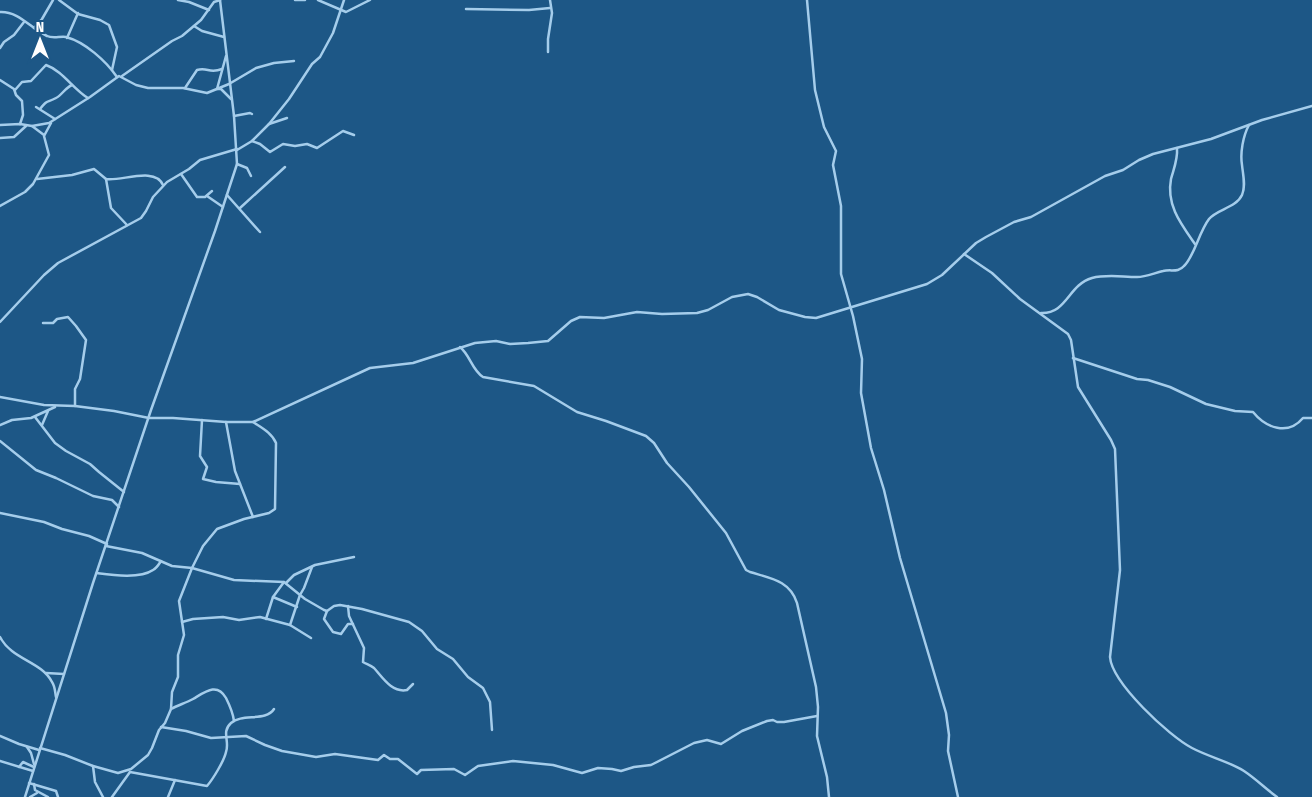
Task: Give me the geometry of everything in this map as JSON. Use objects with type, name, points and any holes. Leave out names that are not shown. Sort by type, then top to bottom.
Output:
[{"type":"street","points":[[34,28],[42,19],[53,0]]},
{"type":"street","points":[[59,0],[78,13],[109,25],[116,47],[112,70]]},
{"type":"street","points":[[178,0],[209,10]]},
{"type":"street","points":[[0,126],[20,124],[32,126],[52,121],[182,36],[194,26],[214,2],[220,0],[234,116],[237,164],[106,545],[25,797]]},
{"type":"street","points":[[295,0],[305,0]]},
{"type":"street","points":[[318,0],[348,12],[370,0]]},
{"type":"street","points":[[0,322],[52,267],[141,218],[153,196],[163,186],[203,158],[237,150],[252,141],[269,124],[289,99],[312,64],[320,57],[333,33],[344,0]]},
{"type":"street","points":[[548,52],[552,13],[550,0]]},
{"type":"street","points":[[807,0],[815,90],[824,127],[836,152],[833,165],[841,206],[840,269],[862,359],[861,393],[871,448],[884,490],[900,558],[944,705],[949,730],[948,751],[958,797]]},
{"type":"street","points":[[466,9],[531,10],[550,8]]},
{"type":"street","points":[[0,12],[12,14],[50,37],[67,38],[90,49],[103,59],[119,77],[148,88],[185,88],[207,93],[265,65],[294,61]]},
{"type":"street","points":[[67,38],[78,13]]},
{"type":"street","points":[[0,48],[24,22]]},
{"type":"street","points":[[194,26],[224,37]]},
{"type":"street","points":[[217,89],[226,55]]},
{"type":"street","points":[[15,90],[22,82],[31,81],[46,65],[69,81],[88,98]]},
{"type":"street","points":[[185,88],[197,70],[204,69],[211,72],[222,69]]},
{"type":"street","points":[[0,80],[15,90],[16,95],[22,101],[23,115],[20,124]]},
{"type":"street","points":[[40,109],[45,102],[57,98],[61,92],[72,85]]},
{"type":"street","points":[[217,89],[221,89],[232,100]]},
{"type":"street","points":[[0,397],[32,404],[75,406],[149,418],[253,422],[370,368],[413,362],[460,347],[489,342],[514,344],[548,341],[571,321],[580,317],[604,318],[636,312],[662,314],[700,312],[728,299],[742,295],[754,295],[779,310],[816,318],[927,284],[942,275],[986,236],[1014,222],[1031,217],[1107,175],[1123,170],[1153,154],[1312,106]]},
{"type":"street","points":[[36,107],[55,119]]},
{"type":"street","points":[[234,116],[252,114]]},
{"type":"street","points":[[269,124],[287,118]]},
{"type":"street","points":[[44,135],[52,121]]},
{"type":"street","points":[[0,138],[14,137],[27,125]]},
{"type":"street","points":[[1040,312],[1053,312],[1058,309],[1078,285],[1092,278],[1113,275],[1144,276],[1162,271],[1177,270],[1186,266],[1210,218],[1239,200],[1243,194],[1242,158],[1245,134],[1249,125]]},
{"type":"street","points":[[0,206],[25,192],[37,179],[49,155],[44,135],[32,126]]},
{"type":"street","points":[[252,141],[260,144],[270,152],[283,144],[295,146],[307,144],[317,148],[343,130],[354,135]]},
{"type":"street","points":[[1177,148],[1177,158],[1171,184],[1172,207],[1177,218],[1196,244]]},
{"type":"street","points":[[237,164],[247,168],[251,176]]},
{"type":"street","points":[[240,208],[286,167]]},
{"type":"street","points":[[37,179],[72,175],[94,169],[106,179],[111,208],[127,225]]},
{"type":"street","points":[[181,174],[197,197],[203,198],[212,191]]},
{"type":"street","points":[[106,179],[148,175],[161,181],[163,186]]},
{"type":"street","points":[[227,195],[260,232]]},
{"type":"street","points":[[207,196],[223,207]]},
{"type":"street","points":[[964,254],[992,273],[1020,299],[1068,334],[1071,340],[1078,387],[1115,449],[1120,570],[1110,657],[1121,684],[1177,739],[1190,748],[1244,771],[1277,797]]},
{"type":"street","points":[[44,323],[53,323],[57,318],[69,318],[86,340],[81,375],[74,389],[75,406]]},
{"type":"street","points":[[460,347],[477,372],[483,377],[510,380],[534,386],[577,412],[644,434],[653,441],[667,463],[726,533],[746,570],[778,580],[795,596],[814,675],[818,699],[818,742],[827,777],[829,797]]},
{"type":"street","points":[[1073,358],[1137,379],[1148,380],[1170,387],[1206,404],[1235,411],[1253,412],[1261,420],[1280,429],[1294,427],[1303,418],[1312,418]]},
{"type":"street","points":[[0,426],[12,420],[35,417],[56,406]]},
{"type":"street","points":[[42,426],[48,411]]},
{"type":"street","points":[[35,417],[50,438],[60,448],[90,464],[124,492]]},
{"type":"street","points":[[202,420],[200,456],[207,467],[203,480],[240,484]]},
{"type":"street","points":[[226,422],[232,458],[253,517]]},
{"type":"street","points":[[172,709],[172,692],[178,677],[178,655],[184,635],[179,601],[192,568],[216,529],[269,513],[275,509],[276,448],[274,439],[263,428],[253,422]]},
{"type":"street","points":[[0,441],[36,470],[93,496],[112,500],[119,508]]},
{"type":"street","points":[[0,513],[44,522],[89,536],[106,545],[142,552],[175,567],[192,568],[234,580],[285,582],[316,607],[327,611]]},
{"type":"street","points":[[266,619],[273,597],[285,582],[294,575],[324,562],[354,557]]},
{"type":"street","points":[[97,573],[125,576],[141,574],[153,570],[161,560]]},
{"type":"street","points":[[290,625],[312,567]]},
{"type":"street","points":[[273,597],[297,607]]},
{"type":"street","points":[[353,624],[348,624],[341,634],[333,632],[324,619],[327,611],[336,605],[348,606],[389,615],[412,624],[422,631],[440,652],[452,658],[468,677],[483,688],[490,702],[492,730]]},
{"type":"street","points":[[348,606],[349,616],[364,648],[362,662],[373,668],[396,690],[407,690],[413,684]]},
{"type":"street","points":[[182,622],[193,619],[223,617],[239,620],[258,617],[290,625],[310,638]]},
{"type":"street","points":[[0,637],[10,651],[44,673],[53,683],[56,698]]},
{"type":"street","points":[[44,673],[64,674]]},
{"type":"street","points":[[112,797],[130,771],[149,753],[172,709],[204,692],[219,690],[229,705],[234,721]]},
{"type":"street","points":[[0,736],[27,747],[68,756],[118,773],[130,771],[207,786],[226,754],[226,730],[234,721],[269,714],[274,708]]},
{"type":"street","points":[[161,727],[212,738],[246,736],[282,751],[316,757],[335,754],[378,760],[384,755],[390,759],[398,760],[417,774],[424,769],[454,769],[465,775],[478,766],[518,760],[553,765],[570,771],[584,773],[596,768],[612,768],[621,771],[634,767],[648,766],[694,743],[707,740],[721,744],[742,731],[752,729],[767,721],[784,722],[817,716]]},
{"type":"street","points":[[27,747],[31,753],[34,766]]},
{"type":"street","points":[[0,761],[33,771]]},
{"type":"street","points":[[19,767],[22,762],[34,766]]},
{"type":"street","points":[[93,766],[95,782],[103,797]]},
{"type":"street","points":[[168,797],[176,780]]},
{"type":"street","points":[[29,783],[56,791],[58,797]]},
{"type":"street","points":[[34,784],[35,789],[39,793],[48,797]]},
{"type":"street","points":[[30,797],[39,793]]}]
